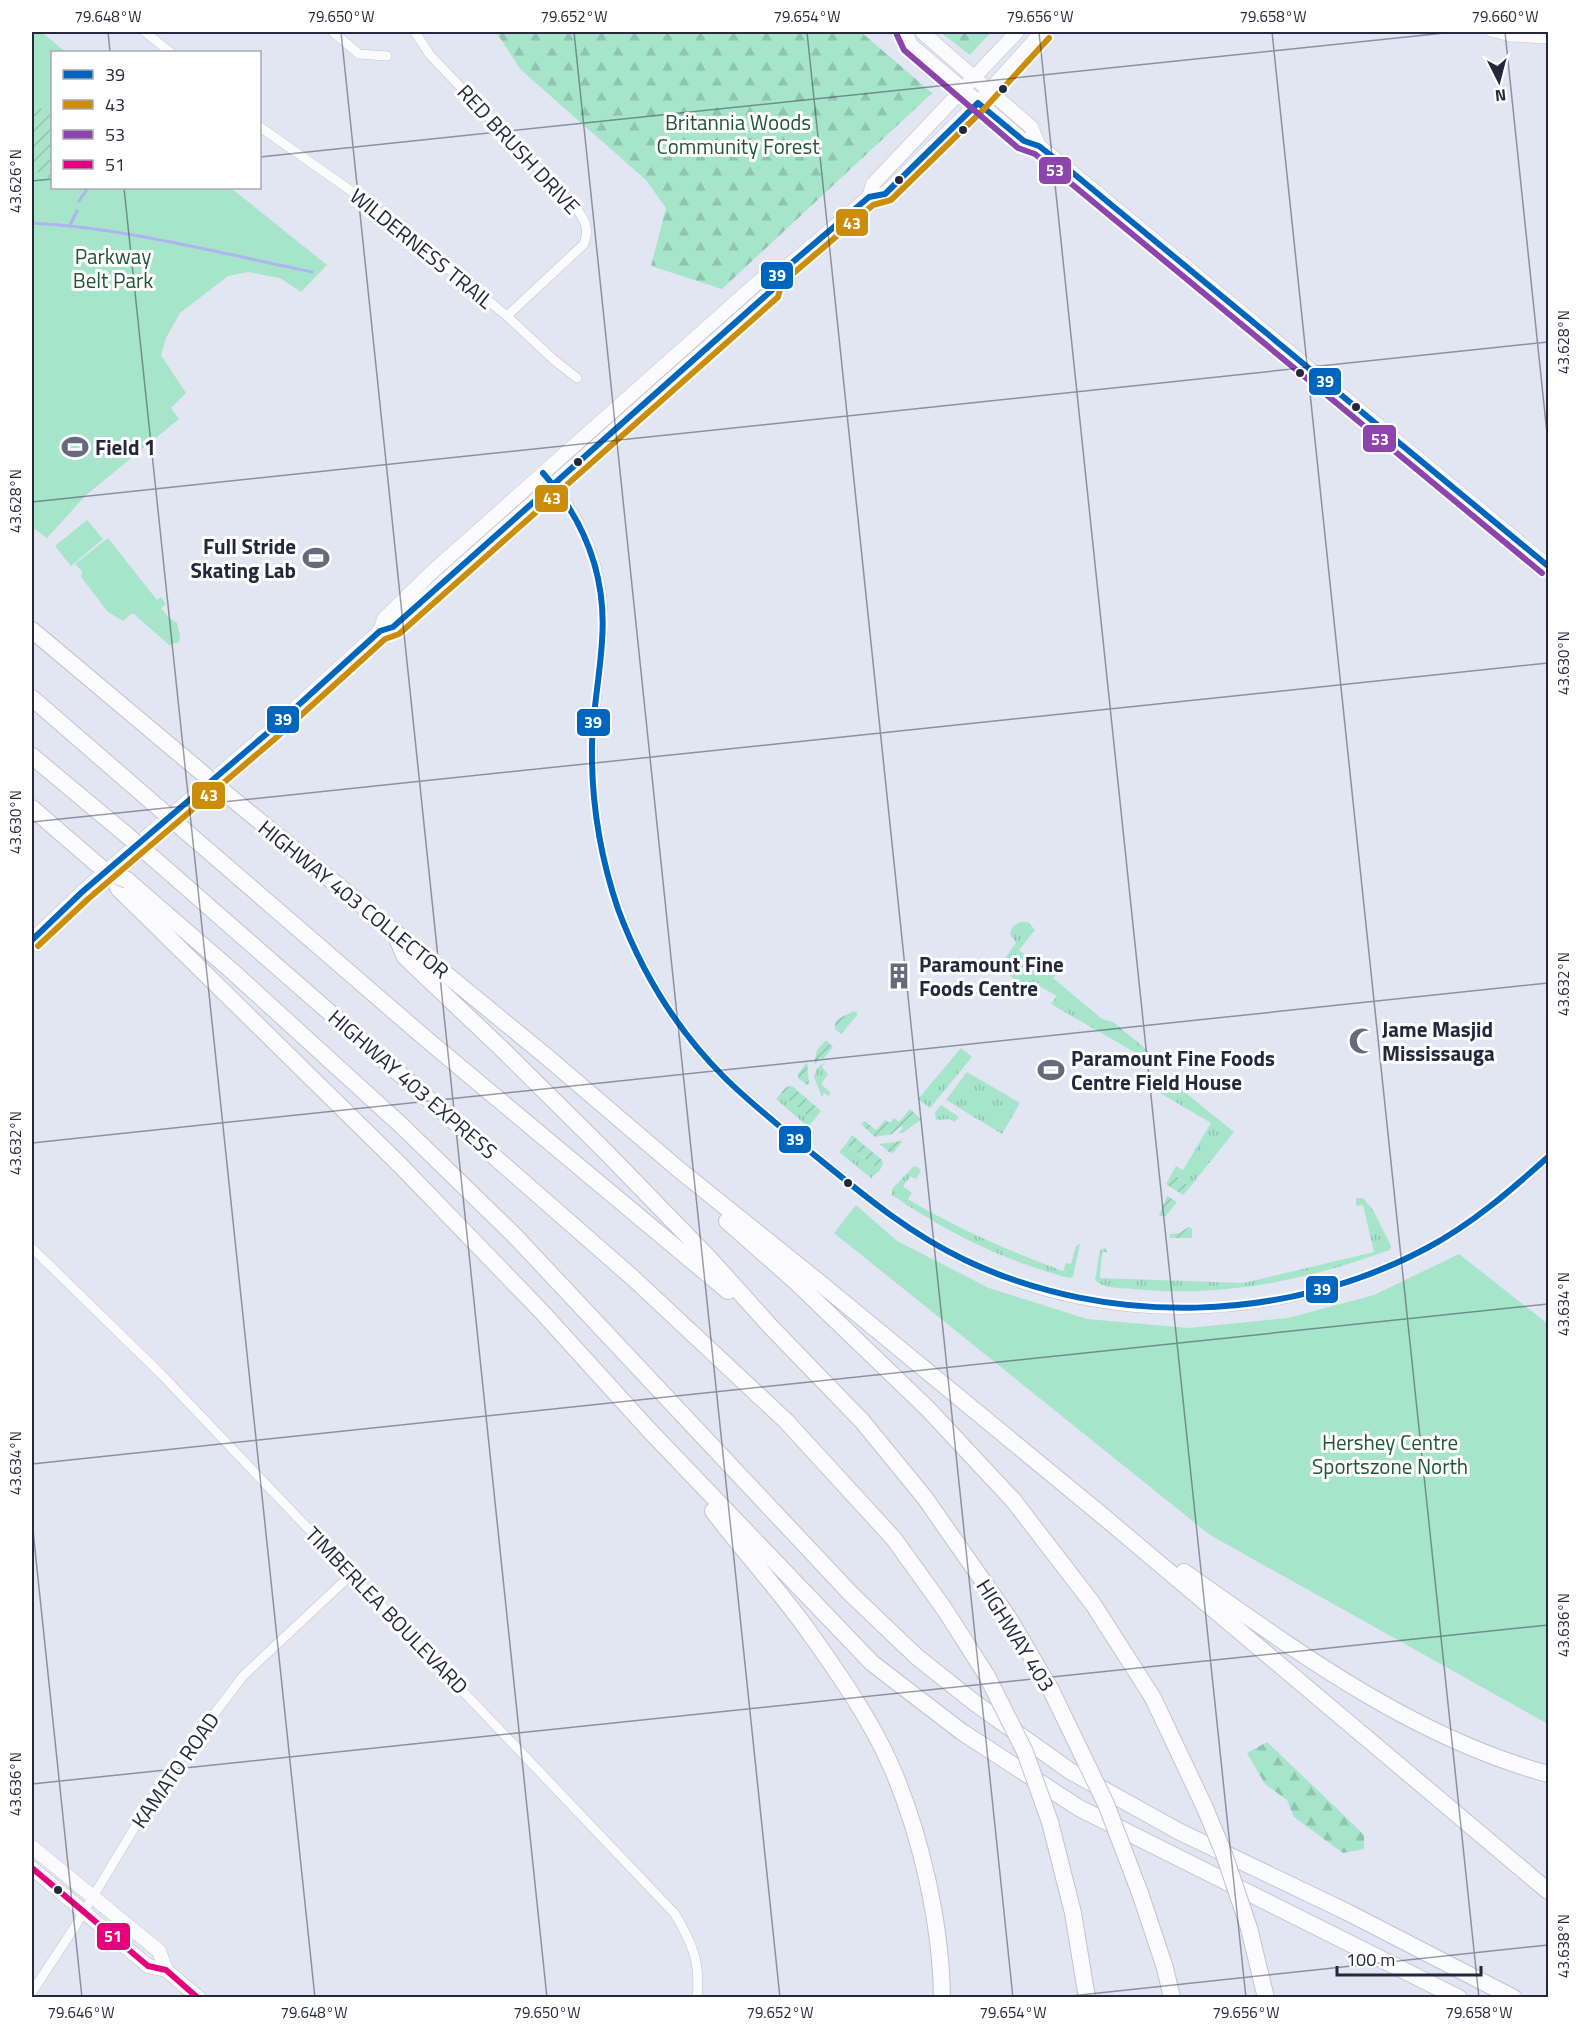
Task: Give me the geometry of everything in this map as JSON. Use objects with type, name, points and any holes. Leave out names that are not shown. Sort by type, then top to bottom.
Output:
[{"type":"highway","name":"HIGHWAY 403 COLLECTOR","points":[[32,630],[395,934],[547,1057],[677,1168]]},
{"type":"highway","name":"HIGHWAY 403 EXPRESS","points":[[32,698],[425,1038],[770,1326]]},
{"type":"highway","name":"HIGHWAY 403 EXPRESS","points":[[32,756],[129,837],[633,1278],[786,1421],[894,1539],[945,1610],[987,1676],[1025,1752],[1050,1822],[1073,1913],[1087,1998]]},
{"type":"highway","points":[[32,808],[101,867],[232,971],[402,1126],[514,1234],[851,1594],[917,1657],[975,1703],[1070,1771],[1180,1832],[1347,1912],[1514,1998]]},
{"type":"highway","points":[[123,884],[542,1312],[649,1430],[872,1663],[962,1732],[1079,1808],[1459,1998]]},
{"type":"highway","points":[[395,934],[405,957],[504,1050],[604,1151],[709,1258],[770,1326]]},
{"type":"highway","points":[[677,1168],[1104,1517],[1548,1891]]},
{"type":"highway","points":[[677,1168],[737,1230],[796,1282],[928,1410],[1013,1500],[1093,1605],[1153,1698],[1205,1808],[1224,1854],[1249,1928],[1266,1998]]},
{"type":"highway","name":"HIGHWAY 403","points":[[770,1326],[862,1421],[925,1498],[1008,1617],[1051,1690],[1106,1804],[1140,1893],[1165,1968],[1172,1998]]},
{"type":"highway","points":[[649,1430],[809,1631],[862,1712],[892,1767],[912,1824],[931,1897],[941,1965],[942,1998]]},
{"type":"highway","points":[[1104,1517],[1321,1668],[1384,1706],[1449,1739],[1497,1758],[1548,1774]]},
{"type":"street","points":[[145,32],[169,51]]},
{"type":"street","points":[[333,32],[359,54],[387,56]]},
{"type":"street","name":"RED BRUSH DRIVE","points":[[416,32],[435,61],[583,216],[588,231],[584,244],[507,316]]},
{"type":"street","points":[[906,32],[910,44],[978,104],[1024,141],[1039,146],[1548,566]]},
{"type":"street","points":[[922,32],[1031,127],[1039,146]]},
{"type":"street","points":[[869,197],[873,184],[1017,32]]},
{"type":"street","points":[[32,940],[82,892],[271,730],[380,631],[393,627],[554,485],[772,290],[774,278],[869,197],[885,194],[978,104],[1042,32]]},
{"type":"street","points":[[1490,32],[1510,37],[1548,39]]},
{"type":"street","name":"WILDERNESS TRAIL","points":[[261,128],[357,195],[507,316],[577,378]]},
{"type":"street","points":[[380,631],[384,619],[440,565],[764,277],[774,278]]},
{"type":"street","points":[[554,485],[582,526],[594,560],[601,591],[603,622],[592,742],[597,825],[603,858],[616,902],[638,954],[654,986],[674,1017],[722,1075],[756,1106],[893,1218],[924,1238],[987,1270],[1081,1300],[1147,1309],[1238,1307],[1301,1296],[1331,1287],[1375,1271],[1428,1247],[1482,1214],[1515,1189],[1548,1157]]},
{"type":"street","name":"TIMBERLEA BOULEVARD","points":[[32,1248],[161,1374],[675,1914],[690,1939],[696,1960],[697,1998]]},
{"type":"street","name":"KAMATO ROAD","points":[[32,1992],[161,1784],[243,1676],[352,1574]]},
{"type":"street","points":[[32,1848],[159,1952],[166,1970]]},
{"type":"street","points":[[32,1868],[148,1966],[166,1970],[199,1998]]},
{"type":"green space","name":"Parkway Belt Park","points":[[32,32],[41,32],[65,51],[51,51],[51,189],[232,189],[327,265],[301,292],[280,278],[248,272],[228,276],[180,313],[166,338],[161,355],[186,393],[171,408],[179,419],[86,495],[47,538],[32,527]]},
{"type":"green space","name":"Britannia Woods Community Forest","points":[[496,32],[861,32],[932,93],[722,289],[651,266],[666,208],[646,180],[521,70]]},
{"type":"green space","points":[[940,32],[991,32],[970,55]]},
{"type":"green space","points":[[32,105],[51,113],[51,179],[32,170]]},
{"type":"green space","points":[[87,520],[103,539],[71,566],[55,546]]},
{"type":"green space","points":[[108,538],[157,600],[161,597],[166,604],[161,608],[169,618],[177,623],[179,642],[169,645],[134,614],[123,621],[108,612],[81,577],[82,571],[75,564]]},
{"type":"green space","points":[[1020,922],[1028,922],[1035,930],[1019,950],[1044,970],[1050,965],[1056,975],[1053,978],[1102,1019],[1113,1022],[1164,1064],[1162,1068],[1051,1004],[1057,996],[1032,982],[1027,990],[1021,987],[1000,965],[1016,943],[1010,934],[1012,927]]},
{"type":"green space","points":[[854,1011],[858,1014],[841,1034],[835,1029],[835,1023]]},
{"type":"green space","points":[[826,1040],[833,1047],[823,1059],[821,1058],[814,1065],[817,1050]]},
{"type":"green space","points":[[961,1048],[972,1057],[930,1108],[918,1099]]},
{"type":"green space","points":[[807,1062],[809,1084],[807,1085],[798,1078],[798,1074]]},
{"type":"green space","points":[[825,1062],[822,1067],[828,1074],[821,1084],[831,1093],[828,1096],[824,1093],[822,1097],[814,1077],[817,1068]]},
{"type":"green space","points":[[967,1072],[1020,1103],[1002,1134],[946,1100]]},
{"type":"green space","points":[[1166,1077],[1234,1132],[1190,1187],[1172,1173],[1176,1166],[1183,1170],[1211,1123],[1155,1090],[1159,1082]]},
{"type":"green space","points":[[792,1086],[821,1111],[813,1121],[781,1093],[786,1087]]},
{"type":"green space","points":[[781,1093],[813,1121],[808,1127],[776,1099]]},
{"type":"green space","points":[[941,1105],[959,1117],[955,1122],[949,1119],[936,1120],[935,1112]]},
{"type":"green space","points":[[910,1109],[921,1119],[903,1133],[898,1133],[903,1128],[901,1126],[892,1134],[875,1137],[861,1124],[865,1121],[876,1130],[885,1120],[890,1123],[894,1118],[899,1122]]},
{"type":"green space","points":[[852,1135],[882,1160],[880,1170],[846,1144]]},
{"type":"green space","points":[[901,1141],[893,1153],[880,1144]]},
{"type":"green space","points":[[846,1144],[880,1170],[871,1178],[839,1152]]},
{"type":"green space","points":[[914,1166],[921,1171],[916,1179],[911,1176],[903,1186],[912,1193],[908,1199],[984,1239],[1063,1271],[1066,1263],[1071,1264],[1076,1246],[1080,1244],[1073,1277],[1069,1278],[1045,1271],[999,1254],[934,1222],[892,1195],[892,1189]]},
{"type":"green space","points":[[1172,1173],[1190,1187],[1183,1195],[1166,1184]]},
{"type":"green space","points":[[1167,1196],[1177,1202],[1166,1216],[1159,1216]]},
{"type":"green space","points":[[1356,1198],[1363,1198],[1373,1210],[1391,1246],[1390,1250],[1296,1278],[1232,1289],[1167,1291],[1113,1288],[1095,1280],[1100,1250],[1105,1248],[1108,1252],[1102,1252],[1100,1278],[1244,1283],[1374,1252],[1363,1205],[1356,1206]]},
{"type":"green space","name":"Hershey Centre Sportszone North","points":[[856,1205],[897,1241],[989,1288],[1087,1319],[1189,1328],[1288,1318],[1374,1295],[1459,1254],[1548,1324],[1548,1724],[1210,1535],[834,1233]]},
{"type":"green space","points":[[1189,1227],[1192,1229],[1192,1238],[1169,1238],[1170,1234],[1179,1233]]},
{"type":"green space","points":[[1267,1742],[1364,1835],[1364,1849],[1343,1853],[1294,1817],[1287,1800],[1265,1784],[1247,1753]]},
{"type":"waterway","points":[[79,201],[87,189]]},
{"type":"waterway","points":[[70,225],[77,211]]},
{"type":"waterway","points":[[32,223],[138,236],[312,272]]},
{"type":"transit line","name":"53","points":[[897,35],[904,50],[1018,148],[1035,154],[1542,573]]},
{"type":"transit line","name":"43","points":[[38,946],[88,899],[277,737],[385,639],[399,634],[778,297],[782,283],[873,205],[891,200],[984,109],[1049,38]]},
{"type":"transit line","name":"39","points":[[32,940],[82,892],[271,730],[380,631],[393,627],[772,290],[774,278],[869,197],[885,194],[978,103],[1024,141],[1039,146],[1068,169],[1548,566]]},
{"type":"transit line","name":"39","points":[[543,473],[571,510],[597,572],[603,617],[592,744],[593,786],[602,848],[612,889],[627,932],[662,999],[707,1059],[752,1103],[900,1222],[965,1260],[1020,1282],[1078,1297],[1137,1306],[1197,1308],[1257,1303],[1316,1291],[1373,1273],[1427,1248],[1475,1218],[1548,1157]]},
{"type":"transit line","name":"51","points":[[32,1868],[148,1966],[166,1970],[198,1998]]},
{"type":"place","name":"Field 1","points":[[75,447]]},
{"type":"place","name":"Full Stride Skating Lab","points":[[316,558]]},
{"type":"place","name":"Paramount Fine Foods Centre","points":[[899,976]]},
{"type":"place","name":"Jame Masjid Mississauga","points":[[1362,1041]]},
{"type":"place","name":"Paramount Fine Foods Centre Field House","points":[[1051,1070]]}]
